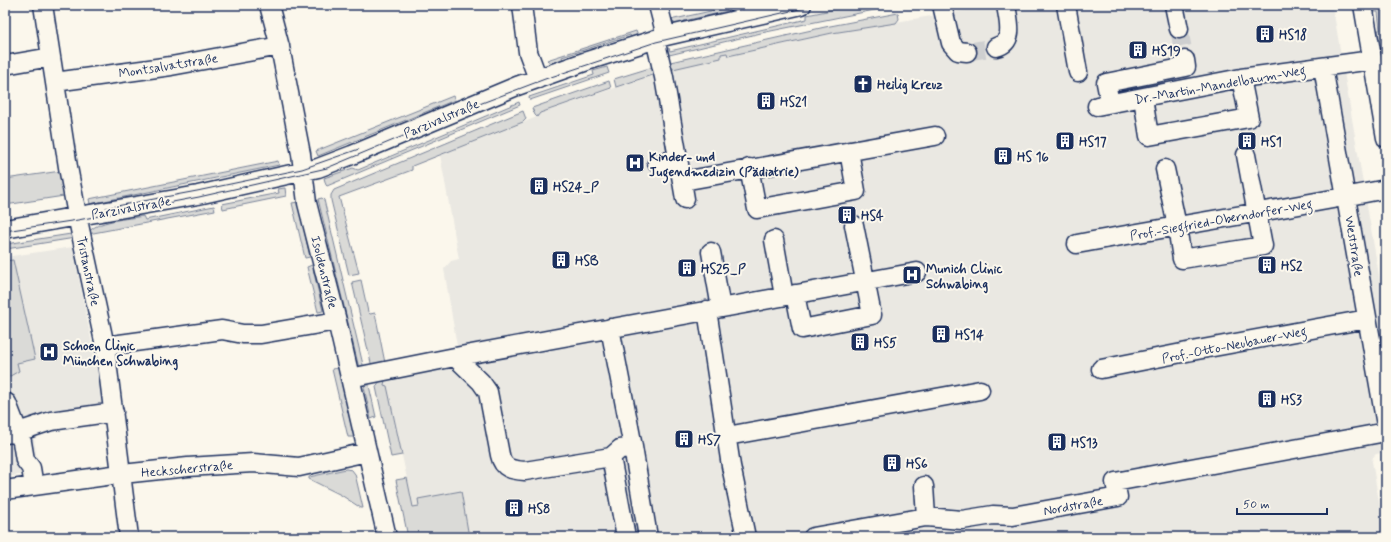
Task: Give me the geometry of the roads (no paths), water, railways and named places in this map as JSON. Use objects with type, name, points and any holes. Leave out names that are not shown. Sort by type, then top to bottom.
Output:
[{"type":"street","name":"Tristanstraße","points":[[43,5],[77,217],[105,346],[129,537]]},
{"type":"street","name":"Isoldenstraße","points":[[269,5],[280,46],[301,154],[307,203],[337,322],[387,537]]},
{"type":"street","points":[[522,5],[528,52],[538,79]]},
{"type":"street","points":[[658,5],[664,77],[685,200]]},
{"type":"street","name":"Parzivalstraße","points":[[5,229],[198,195],[302,172],[352,156],[538,79],[660,38],[802,5]]},
{"type":"street","points":[[942,5],[951,43],[958,51],[967,52]]},
{"type":"street","points":[[996,47],[1005,44],[1008,40],[1009,35],[1006,5]]},
{"type":"street","points":[[1066,5],[1078,72]]},
{"type":"street","points":[[1174,5],[1179,29]]},
{"type":"street","points":[[1363,5],[1372,60],[1381,82],[1386,138]]},
{"type":"street","name":"Montsalvatstraße","points":[[56,82],[171,66],[280,46]]},
{"type":"street","points":[[5,65],[51,57]]},
{"type":"street","name":"Dr.-Martin-Mandelbaum-Weg","points":[[1185,60],[1186,67],[1106,83],[1104,105],[1241,78],[1372,60]]},
{"type":"street","name":"Weststraße","points":[[1323,67],[1386,425]]},
{"type":"street","points":[[1143,98],[1149,136],[1249,118],[1241,78]]},
{"type":"street","points":[[682,181],[935,136]]},
{"type":"street","points":[[749,168],[757,209],[856,191],[849,151]]},
{"type":"street","points":[[1165,169],[1177,226],[1182,259],[1263,246],[1246,155]]},
{"type":"street","points":[[657,164],[678,159]]},
{"type":"street","name":"Prof.-Siegfried-Oberndorfer-Weg","points":[[1077,244],[1386,190]]},
{"type":"street","points":[[774,240],[790,295],[802,329],[872,315],[854,225]]},
{"type":"street","points":[[711,252],[714,309],[727,436],[731,466],[746,537]]},
{"type":"street","points":[[350,378],[455,357],[916,272]]},
{"type":"street","name":"Prof.-Otto-Neubauer-Weg","points":[[1101,369],[1367,319]]},
{"type":"street","points":[[105,346],[222,330],[243,334],[261,334],[337,322]]},
{"type":"street","points":[[610,328],[633,447],[648,537]]},
{"type":"street","points":[[455,357],[482,382],[488,392],[501,461],[506,467],[525,472],[611,457],[620,449],[633,447]]},
{"type":"street","points":[[727,436],[980,390]]},
{"type":"street","points":[[5,402],[7,403],[12,433],[22,442],[25,460],[31,468],[34,486]]},
{"type":"street","points":[[12,433],[52,421],[114,412]]},
{"type":"street","name":"Nordstraße","points":[[822,536],[926,517],[962,520],[994,515],[1013,516],[1103,500],[1118,497],[1115,482],[1386,432]]},
{"type":"street","name":"Heckscherstraße","points":[[5,490],[122,474],[253,463],[299,467],[367,452]]},
{"type":"street","points":[[611,457],[626,537]]},
{"type":"street","points":[[924,486],[926,517]]},
{"type":"tunnel","points":[[1179,29],[1185,60]]},
{"type":"tunnel","points":[[967,52],[996,47]]},
{"type":"tram line","points":[[5,231],[78,220],[199,197],[327,168],[482,103],[545,79],[656,42],[817,5]]},
{"type":"tram line","points":[[106,208],[302,169],[359,149]]},
{"type":"place","name":"HS18","points":[[1265,34]]},
{"type":"place","name":"HS19","points":[[1138,50]]},
{"type":"place","name":"Heilig Kreuz","points":[[863,84]]},
{"type":"place","name":"HS21","points":[[766,101]]},
{"type":"place","name":"HS17","points":[[1065,141]]},
{"type":"place","name":"HS1","points":[[1247,141]]},
{"type":"place","name":"HS 16","points":[[1003,156]]},
{"type":"place","name":"Kinder- und Jugendmedizin (Pädiatrie)","points":[[635,163]]},
{"type":"place","name":"HS24_P","points":[[539,186]]},
{"type":"place","name":"HS4","points":[[847,215]]},
{"type":"place","name":"HSB","points":[[561,260]]},
{"type":"place","name":"HS2","points":[[1267,265]]},
{"type":"place","name":"HS25_P","points":[[687,268]]},
{"type":"place","name":"Munich Clinic Schwabing","points":[[912,275]]},
{"type":"place","name":"HS14","points":[[941,334]]},
{"type":"place","name":"HS5","points":[[860,342]]},
{"type":"place","name":"Schoen Clinic München Schwabing","points":[[49,352]]},
{"type":"place","name":"HS3","points":[[1267,399]]},
{"type":"place","name":"HS7","points":[[684,439]]},
{"type":"place","name":"HS13","points":[[1057,442]]},
{"type":"place","name":"HS6","points":[[892,463]]},
{"type":"place","name":"HS8","points":[[514,508]]}]
